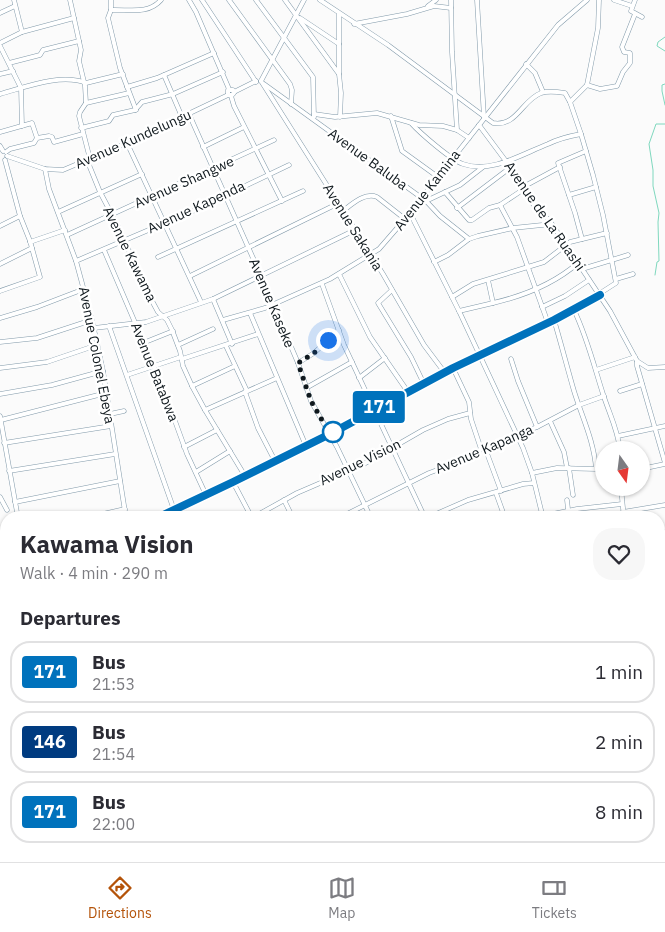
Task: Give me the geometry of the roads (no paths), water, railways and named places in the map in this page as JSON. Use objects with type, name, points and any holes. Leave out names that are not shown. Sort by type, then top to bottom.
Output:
[{"type":"street","points":[[14,0],[22,32]]},
{"type":"street","name":"Avenue Kawama","points":[[70,0],[82,51],[79,61],[85,83],[86,103],[80,113],[82,128],[89,160],[100,192],[125,240],[144,286],[158,312],[167,320],[173,331],[183,366],[192,386],[245,476]]},
{"type":"street","points":[[111,0],[111,10],[108,18],[121,70],[136,110]]},
{"type":"street","points":[[111,10],[143,10],[154,6],[161,0]]},
{"type":"street","points":[[189,0],[223,72],[229,89],[227,91],[231,94],[234,106],[244,127],[282,201]]},
{"type":"street","points":[[202,0],[256,82]]},
{"type":"street","points":[[229,0],[291,86],[291,104]]},
{"type":"street","points":[[256,0],[313,78],[314,117],[340,117],[372,113],[391,116],[424,126],[443,126],[458,130],[469,138]]},
{"type":"street","points":[[285,0],[339,74]]},
{"type":"street","points":[[262,82],[272,59],[304,0]]},
{"type":"street","points":[[110,326],[174,510],[330,434],[453,368],[574,310],[615,285],[616,279],[607,233],[596,188],[581,134],[565,93],[543,92],[535,96],[507,122],[498,124],[484,118],[388,45],[320,0]]},
{"type":"street","points":[[424,8],[436,0]]},
{"type":"street","points":[[451,0],[454,95],[458,130]]},
{"type":"street","points":[[478,0],[484,118]]},
{"type":"street","name":"Avenue Kamina","points":[[223,320],[250,313],[322,284],[382,247],[424,199],[438,177],[558,25],[587,0]]},
{"type":"street","points":[[570,102],[587,85],[598,28],[599,0]]},
{"type":"street","points":[[614,0],[632,6]]},
{"type":"street","points":[[635,0],[631,11],[642,17]]},
{"type":"street","points":[[0,13],[15,6]]},
{"type":"street","points":[[354,24],[407,14],[424,8],[437,6],[451,8]]},
{"type":"street","points":[[339,14],[340,117]]},
{"type":"street","points":[[587,85],[600,89],[614,88],[618,85],[623,72],[630,63],[630,53],[624,52],[622,47],[635,14]]},
{"type":"street","points":[[296,15],[339,44]]},
{"type":"street","points":[[22,126],[21,88],[0,44],[22,32],[74,18]]},
{"type":"street","points":[[9,63],[38,55],[43,50],[79,41]]},
{"type":"street","points":[[128,87],[164,75],[214,53]]},
{"type":"street","points":[[526,64],[535,73],[543,92]]},
{"type":"street","points":[[0,74],[13,71]]},
{"type":"street","points":[[82,128],[109,121],[113,115],[136,110],[142,102],[173,94],[223,72]]},
{"type":"street","points":[[0,94],[55,80],[85,83],[123,74]]},
{"type":"street","points":[[164,75],[182,117]]},
{"type":"street","name":"Avenue Kundelungu","points":[[4,155],[45,169],[63,170],[127,143],[256,82],[262,82]]},
{"type":"street","name":"Avenue Baluba","points":[[262,82],[291,104],[314,117],[424,199],[440,216],[469,239]]},
{"type":"street","name":"Avenue Sakania","points":[[262,82],[392,290],[424,345],[445,373]]},
{"type":"street","points":[[86,103],[129,93]]},
{"type":"street","name":"Avenue Kaseke","points":[[189,114],[273,304],[298,363],[313,405],[330,434],[368,511]]},
{"type":"street","points":[[391,116],[402,151],[438,177]]},
{"type":"street","points":[[412,123],[453,158],[465,165],[484,167],[500,164],[552,142],[581,134]]},
{"type":"street","points":[[0,132],[32,124],[37,138]]},
{"type":"street","name":"Avenue de La Ruashi","points":[[479,125],[511,168],[535,207],[552,224],[600,295],[636,359],[665,464]]},
{"type":"street","points":[[203,147],[244,127]]},
{"type":"street","points":[[4,155],[10,149],[34,143],[37,138],[50,136],[55,142],[83,134]]},
{"type":"street","name":"Avenue Shangwe","points":[[67,235],[274,140]]},
{"type":"street","points":[[127,143],[202,302]]},
{"type":"street","points":[[0,146],[40,278],[0,291]]},
{"type":"street","points":[[582,239],[559,161],[586,150]]},
{"type":"street","name":"Avenue Kapenda","points":[[76,261],[165,223],[289,165]]},
{"type":"street","points":[[424,199],[445,192],[466,181],[484,167]]},
{"type":"street","points":[[445,192],[468,220],[472,220],[489,208],[500,205],[524,188],[560,167]]},
{"type":"street","points":[[457,208],[511,168]]},
{"type":"street","name":"Avenue Colonel Ebeya","points":[[45,169],[48,186],[76,261],[94,328],[103,371],[124,509]]},
{"type":"street","points":[[58,212],[142,174]]},
{"type":"street","points":[[569,195],[596,188]]},
{"type":"street","points":[[158,257],[302,191]]},
{"type":"street","points":[[343,211],[365,197],[373,196],[405,219]]},
{"type":"street","points":[[190,276],[249,249],[338,203]]},
{"type":"street","points":[[500,205],[513,228],[548,323]]},
{"type":"street","points":[[410,213],[459,311],[517,436],[532,474],[541,511]]},
{"type":"street","points":[[0,226],[20,216]]},
{"type":"street","points":[[434,262],[448,255],[469,239],[513,228],[552,224]]},
{"type":"street","points":[[30,242],[65,230]]},
{"type":"street","points":[[94,328],[136,324],[213,299],[355,230]]},
{"type":"street","points":[[452,297],[473,284],[544,262],[570,242],[607,233]]},
{"type":"street","points":[[0,264],[32,248]]},
{"type":"street","name":"Avenue Batabwa","points":[[104,250],[163,388],[184,447],[206,495]]},
{"type":"street","points":[[582,269],[628,255]]},
{"type":"street","points":[[459,311],[519,296],[559,277],[578,263]]},
{"type":"street","points":[[339,274],[370,337],[408,392]]},
{"type":"street","points":[[616,279],[632,274]]},
{"type":"street","points":[[488,280],[493,303]]},
{"type":"street","points":[[542,307],[565,296],[589,280]]},
{"type":"street","points":[[322,284],[338,330],[359,378],[423,511]]},
{"type":"street","points":[[0,318],[37,307],[84,289]]},
{"type":"street","points":[[392,290],[378,303],[411,357],[424,384]]},
{"type":"street","points":[[213,299],[232,344]]},
{"type":"street","points":[[574,310],[584,331],[619,441]]},
{"type":"street","points":[[250,313],[306,446]]},
{"type":"street","points":[[0,342],[37,338],[92,320]]},
{"type":"street","points":[[532,474],[557,468],[596,469],[595,455],[590,444],[588,428],[579,405],[554,320]]},
{"type":"street","points":[[178,345],[213,329]]},
{"type":"street","points":[[298,363],[319,350],[338,330]]},
{"type":"street","points":[[143,343],[173,331]]},
{"type":"street","points":[[127,376],[152,366],[226,346],[258,334]]},
{"type":"street","points":[[0,368],[43,363],[97,345]]},
{"type":"street","points":[[226,346],[246,391],[254,420],[275,461]]},
{"type":"street","points":[[359,378],[385,358]]},
{"type":"street","points":[[511,359],[537,427]]},
{"type":"street","points":[[596,370],[636,359],[650,368],[665,367]]},
{"type":"street","points":[[306,388],[352,362]]},
{"type":"street","points":[[192,386],[235,366]]},
{"type":"street","points":[[453,368],[467,396],[470,413],[503,511]]},
{"type":"street","points":[[0,394],[52,385],[103,371]]},
{"type":"street","points":[[205,410],[277,378]]},
{"type":"street","points":[[620,391],[642,384]]},
{"type":"street","points":[[17,511],[2,444],[0,418],[106,393]]},
{"type":"street","name":"Avenue Kapanga","points":[[352,511],[432,471],[461,461],[483,448],[517,436],[579,405],[604,396]]},
{"type":"street","points":[[110,414],[124,411]]},
{"type":"street","name":"Avenue Vision","points":[[264,511],[348,471],[423,430],[448,419],[470,413]]},
{"type":"street","points":[[550,421],[564,452],[573,495]]},
{"type":"street","points":[[2,444],[112,426]]},
{"type":"street","points":[[618,436],[665,426]]},
{"type":"street","points":[[184,447],[217,430]]},
{"type":"street","points":[[659,445],[665,444]]},
{"type":"street","points":[[0,455],[5,451]]},
{"type":"street","points":[[196,472],[230,451]]},
{"type":"street","points":[[9,471],[115,454]]},
{"type":"street","points":[[650,468],[665,464]]},
{"type":"street","points":[[15,502],[120,481]]},
{"type":"street","points":[[233,482],[248,511]]},
{"type":"street","points":[[442,511],[468,500],[523,484],[534,483]]},
{"type":"street","points":[[622,496],[623,511]]},
{"type":"street","points":[[0,497],[7,510]]},
{"type":"street","points":[[284,500],[290,511]]},
{"type":"street","points":[[567,500],[568,510]]},
{"type":"street","points":[[564,511],[622,504]]},
{"type":"street","points":[[629,511],[665,505]]},
{"type":"street","points":[[115,511],[124,509]]},
{"type":"waterway","points":[[665,37],[658,42],[657,46],[665,51]]},
{"type":"waterway","points":[[665,84],[662,85],[665,105]]},
{"type":"waterway","points":[[655,275],[657,262],[659,261],[659,213],[653,186],[653,170],[649,144],[656,124],[665,124]]}]
